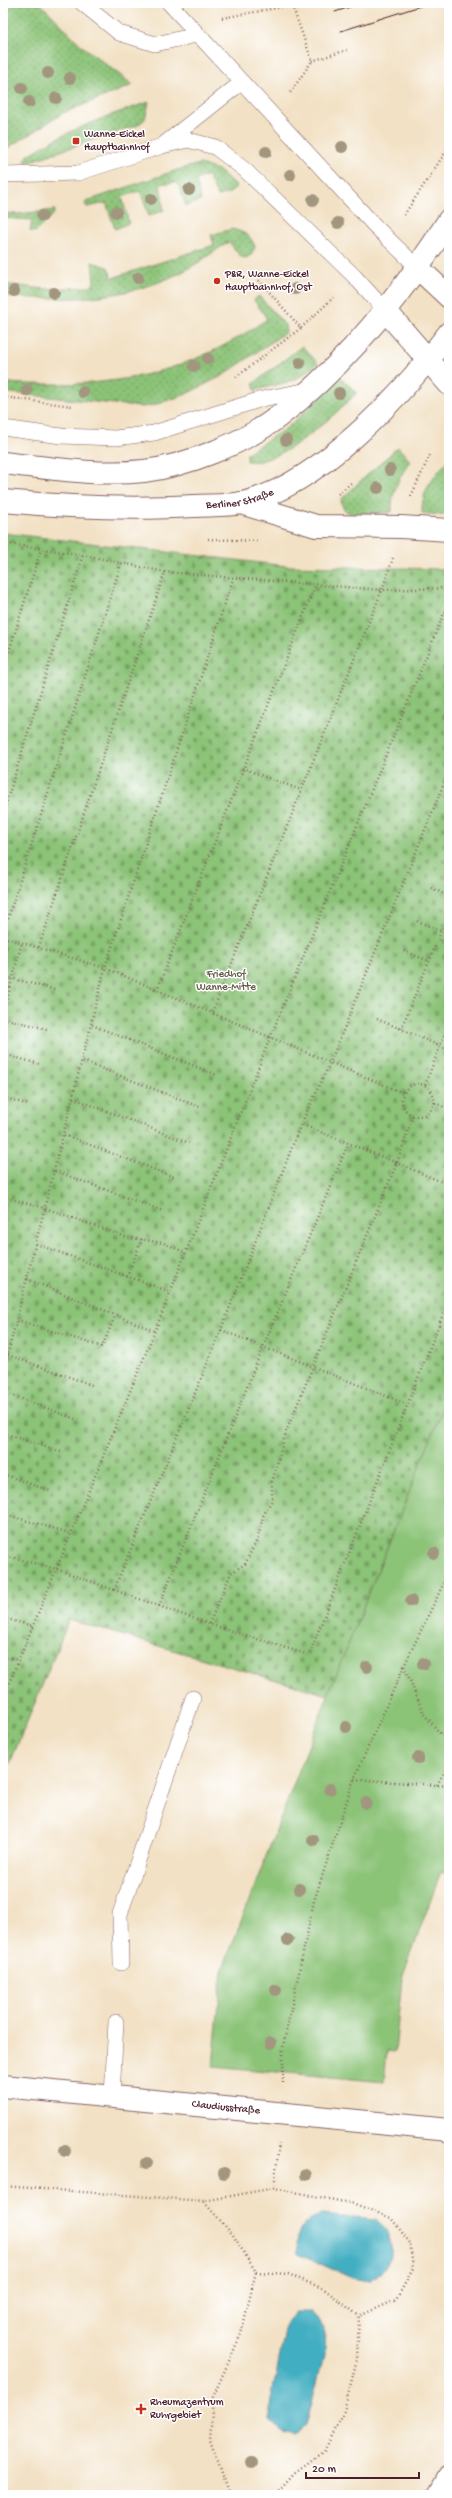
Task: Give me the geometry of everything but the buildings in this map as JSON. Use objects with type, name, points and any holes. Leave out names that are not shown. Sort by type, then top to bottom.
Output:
[{"type":"main road","points":[[3,463],[111,472],[145,471],[174,465],[208,454],[245,437],[277,418],[311,390],[385,310],[418,268],[449,220]]},
{"type":"main road","points":[[418,268],[449,297]]},
{"type":"main road","points":[[385,310],[449,384]]},
{"type":"main road","name":"Berliner Straße","points":[[3,501],[92,508],[153,509],[241,503],[271,493],[303,477],[340,448],[428,360],[449,333]]},
{"type":"main road","points":[[241,503],[316,526],[401,527],[449,530]]},
{"type":"main road","name":"Claudiusstraße","points":[[3,2086],[448,2130]]},
{"type":"main road","points":[[439,2495],[449,2477]]},
{"type":"lane","points":[[82,3],[119,33],[155,44],[197,35]]},
{"type":"lane","points":[[169,3],[375,226],[418,268]]},
{"type":"lane","points":[[162,146],[242,82]]},
{"type":"lane","points":[[3,175],[78,173],[162,146],[188,140],[215,146],[245,170],[355,278],[385,310]]},
{"type":"lane","points":[[3,428],[61,436],[116,438],[154,433],[262,399],[311,390]]},
{"type":"lane","points":[[121,1963],[120,1914],[193,1698]]},
{"type":"lane","points":[[112,2096],[116,2022]]},
{"type":"path","points":[[215,19],[298,3]]},
{"type":"path","points":[[291,4],[312,61]]},
{"type":"path","points":[[286,98],[312,61],[347,50]]},
{"type":"path","points":[[430,178],[449,147]]},
{"type":"path","points":[[234,378],[301,328],[256,276]]},
{"type":"path","points":[[3,397],[80,407]]},
{"type":"path","points":[[71,412],[72,406]]},
{"type":"path","points":[[212,1013],[382,590],[395,555],[401,527],[411,496],[430,456]]},
{"type":"path","points":[[3,544],[83,555],[164,572],[233,579],[382,590],[449,588]]},
{"type":"path","points":[[3,671],[41,549]]},
{"type":"path","points":[[3,813],[83,555]]},
{"type":"path","points":[[3,934],[121,564]]},
{"type":"path","points":[[39,946],[164,572]]},
{"type":"path","points":[[3,1373],[106,968],[233,579]]},
{"type":"path","points":[[157,990],[242,768],[315,586]]},
{"type":"path","points":[[3,1698],[171,1292],[270,1038],[449,601]]},
{"type":"path","points":[[242,768],[301,790]]},
{"type":"path","points":[[114,1590],[221,1330],[301,1124],[330,1063],[449,771]]},
{"type":"path","points":[[445,856],[449,857]]},
{"type":"path","points":[[431,888],[449,896]]},
{"type":"path","points":[[401,1029],[449,913]]},
{"type":"path","points":[[417,921],[441,931]]},
{"type":"path","points":[[3,937],[39,946],[106,968],[403,1093]]},
{"type":"path","points":[[3,1015],[22,942]]},
{"type":"path","points":[[404,951],[429,961]]},
{"type":"path","points":[[3,976],[56,990]]},
{"type":"path","points":[[3,1018],[47,1029]]},
{"type":"path","points":[[377,1019],[449,1050]]},
{"type":"path","points":[[426,1085],[449,1023]]},
{"type":"path","points":[[92,1025],[217,1074]]},
{"type":"path","points":[[3,1054],[39,1064]]},
{"type":"path","points":[[83,1060],[202,1108]]},
{"type":"path","points":[[413,1084],[426,1085],[433,1092],[435,1103],[427,1114],[413,1116],[403,1106],[403,1093],[413,1084]]},
{"type":"path","points":[[3,1097],[29,1105]]},
{"type":"path","points":[[73,1098],[189,1143]]},
{"type":"path","points":[[435,1103],[449,1109]]},
{"type":"path","points":[[209,1624],[231,1573],[245,1564],[258,1538],[263,1516],[272,1500],[272,1482],[286,1432],[397,1163],[413,1116]]},
{"type":"path","points":[[301,1124],[449,1185]]},
{"type":"path","points":[[64,1135],[174,1177]]},
{"type":"path","points":[[159,1606],[263,1347],[348,1144]]},
{"type":"path","points":[[54,1171],[163,1211]]},
{"type":"path","points":[[3,1197],[45,1208],[126,1237],[164,1243],[186,1253]]},
{"type":"path","points":[[127,1276],[142,1239]]},
{"type":"path","points":[[36,1244],[171,1292]]},
{"type":"path","points":[[27,1280],[155,1331]]},
{"type":"path","points":[[3,1555],[56,1569],[209,1624],[308,1655],[406,1404],[449,1299]]},
{"type":"path","points":[[17,1320],[102,1347],[115,1316]]},
{"type":"path","points":[[221,1330],[406,1404]]},
{"type":"path","points":[[8,1354],[92,1385]]},
{"type":"path","points":[[3,1392],[78,1420]]},
{"type":"path","points":[[3,1433],[64,1453]]},
{"type":"path","points":[[3,1474],[50,1490]]},
{"type":"path","points":[[3,1514],[70,1533]]},
{"type":"path","points":[[274,2188],[283,2113],[283,2047],[314,1901],[354,1779],[404,1666],[449,1572]]},
{"type":"path","points":[[3,1618],[33,1626]]},
{"type":"path","points":[[3,1656],[18,1660]]},
{"type":"path","points":[[404,1666],[424,1714],[449,1744]]},
{"type":"path","points":[[437,1785],[449,1762]]},
{"type":"path","points":[[354,1779],[449,1786]]},
{"type":"path","points":[[3,2186],[204,2201],[274,2188],[355,2204],[391,2218],[410,2243],[413,2269],[396,2300],[359,2316]]},
{"type":"path","points":[[204,2201],[234,2235],[256,2272],[241,2334],[213,2397],[210,2440],[229,2495]]},
{"type":"path","points":[[256,2272],[288,2274],[324,2289],[359,2316]]},
{"type":"path","points":[[275,2495],[294,2473],[324,2450],[343,2415],[357,2359],[359,2316]]},
{"type":"green space","points":[[3,3],[40,3],[82,46],[133,85],[63,113],[3,151]]},
{"type":"green space","points":[[149,102],[145,119],[138,125],[28,162],[25,161],[27,156],[56,139],[117,113]]},
{"type":"green space","points":[[200,164],[218,170],[237,186],[230,193],[217,196],[208,175],[196,180],[201,200],[186,206],[177,182],[160,184],[164,210],[149,216],[140,191],[122,197],[129,223],[115,229],[106,203],[87,207],[85,204],[87,201],[177,170]]},
{"type":"green space","points":[[55,210],[53,215],[35,232],[30,231],[32,220],[3,218],[3,213],[18,214]]},
{"type":"green space","points":[[232,229],[240,231],[249,237],[255,247],[252,254],[246,258],[241,257],[229,242],[186,270],[159,282],[137,289],[93,297],[26,298],[3,296],[3,284],[45,289],[88,287],[94,284],[92,262],[108,267],[112,278],[214,245],[211,235]]},
{"type":"green space","points":[[259,296],[285,325],[286,332],[222,376],[184,395],[154,405],[142,407],[3,392],[3,382],[24,384],[58,384],[115,380],[142,376],[193,360],[218,349],[267,319],[254,300]]},
{"type":"green space","points":[[302,346],[318,363],[304,374],[289,381],[255,390],[253,384]]},
{"type":"green space","points":[[341,378],[357,393],[321,426],[306,438],[275,456],[260,461],[247,461],[247,453],[288,427]]},
{"type":"green space","points":[[398,447],[410,461],[396,485],[392,512],[352,514],[345,511],[341,499]]},
{"type":"green space","points":[[449,460],[449,516],[422,513],[422,505],[426,491],[438,472]]},
{"type":"green space","name":"Friedhof Wanne-Mitte","points":[[3,533],[287,566],[449,569],[449,1393],[328,1695],[69,1620],[3,1780]]},
{"type":"green space","points":[[449,1393],[449,1875],[441,1872],[402,1978],[395,2052],[387,2051],[384,2082],[213,2066],[222,1971],[328,1695]]},
{"type":"water","points":[[321,2215],[377,2220],[384,2228],[391,2244],[389,2259],[379,2274],[370,2281],[352,2278],[298,2254],[297,2240],[300,2228],[308,2220]]},
{"type":"water","points":[[295,2312],[311,2312],[325,2327],[324,2355],[306,2426],[293,2434],[282,2431],[270,2420],[270,2405],[286,2325]]},
{"type":"tram line","points":[[335,12],[362,3]]},
{"type":"tram line","points":[[341,31],[430,3]]},
{"type":"place","name":"Wanne-Eickel Hauptbahnhof","points":[[76,141]]},
{"type":"place","name":"P&R, Wanne-Eickel Hauptbahnhof, Ost","points":[[217,281]]},
{"type":"place","name":"Rheumazentrum Ruhrgebiet","points":[[141,2409]]}]
